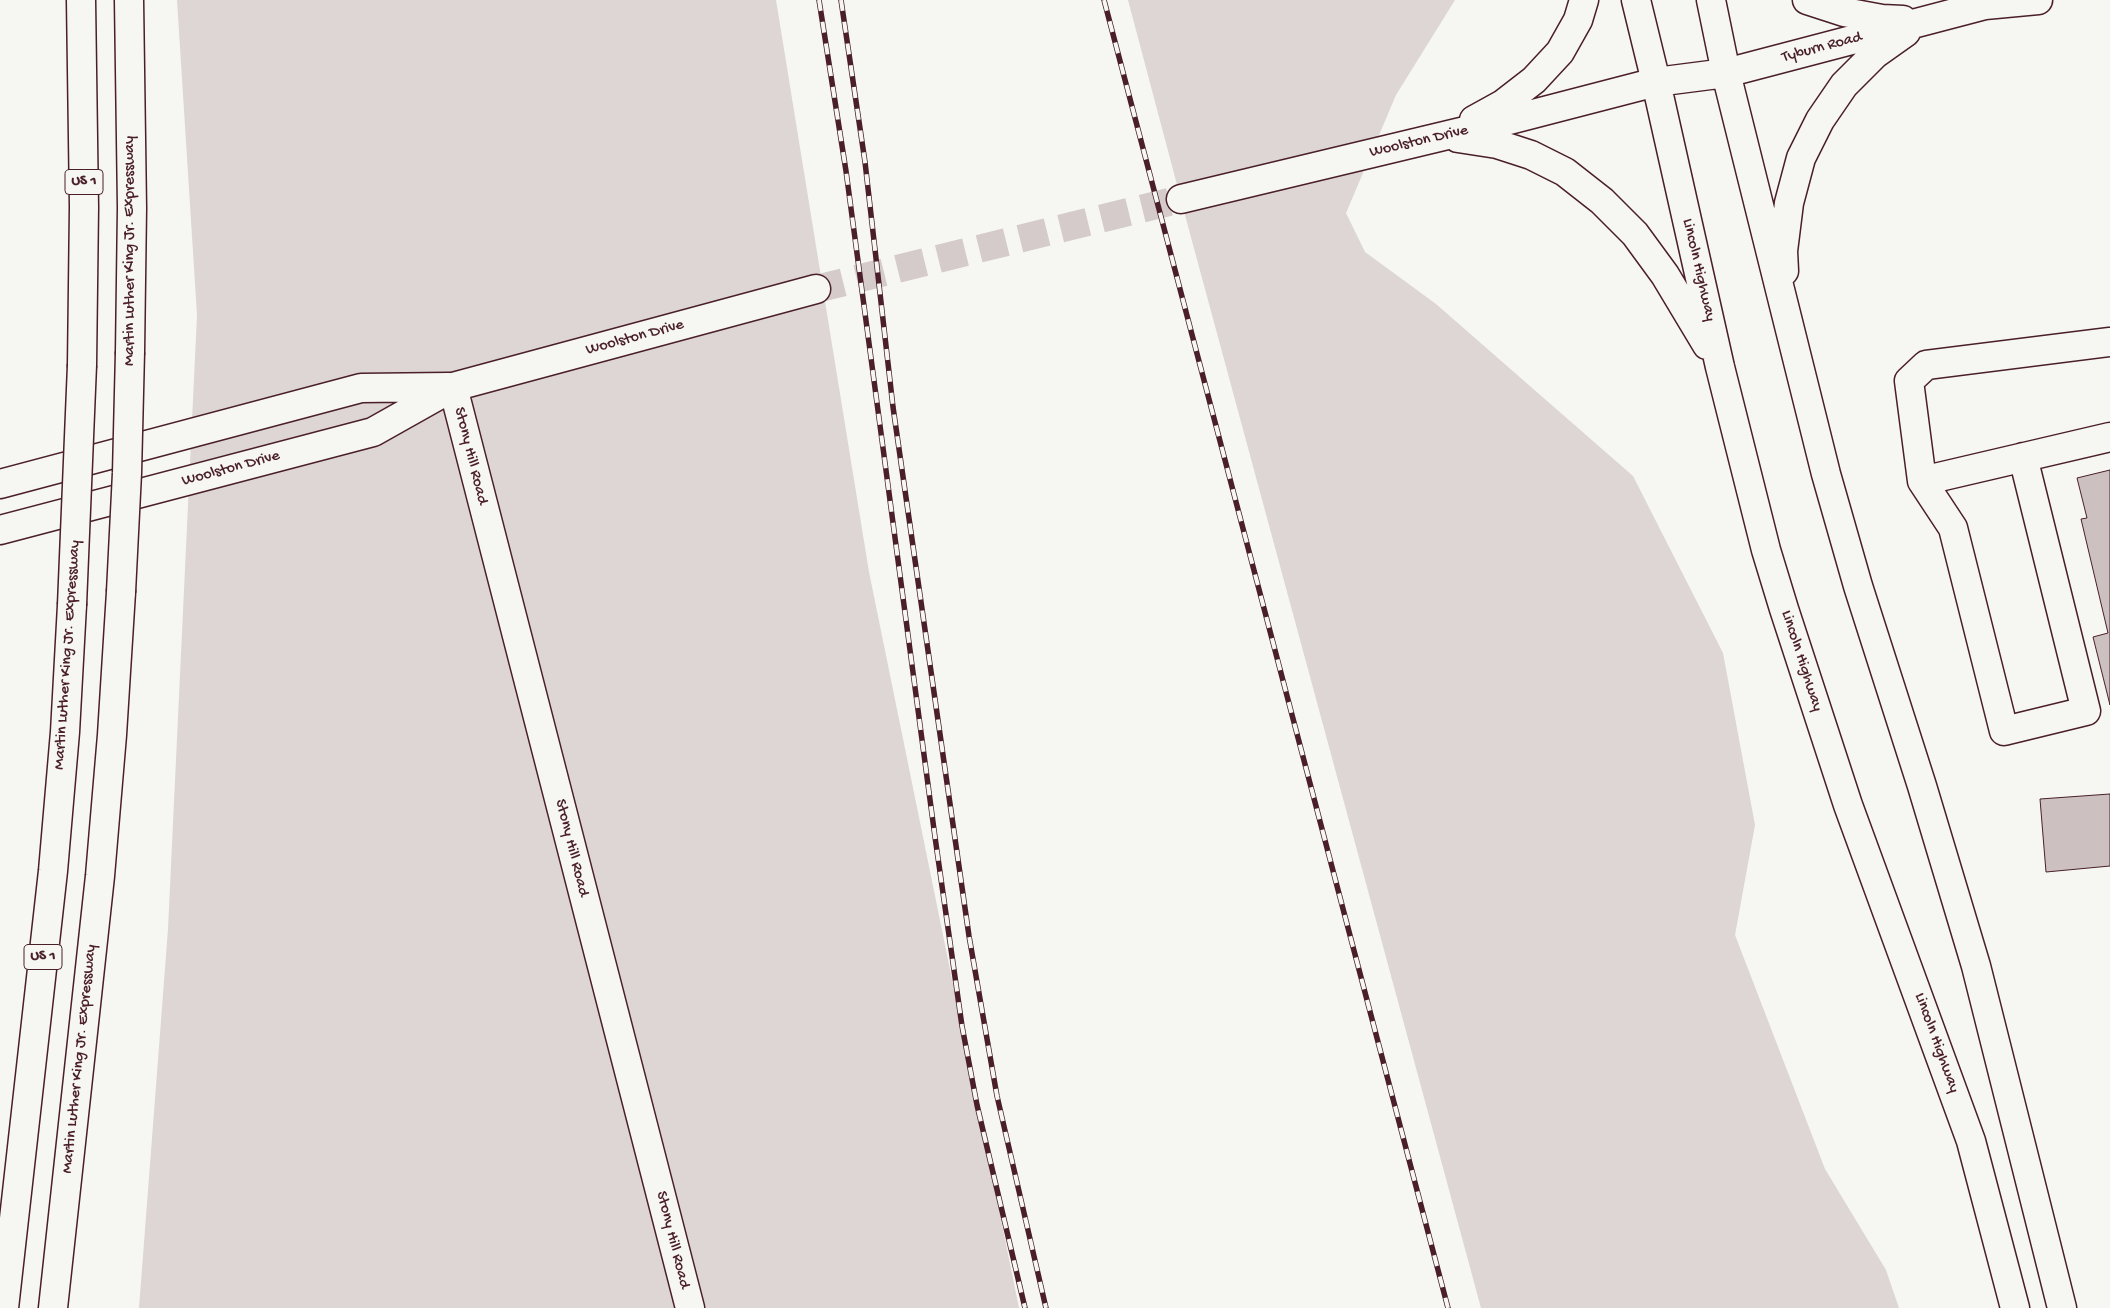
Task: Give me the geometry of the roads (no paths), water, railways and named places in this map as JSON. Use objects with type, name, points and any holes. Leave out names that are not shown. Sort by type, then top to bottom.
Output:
[{"type":"main road","name":"Martin Luther King Jr. Expressway","points":[[4,1308],[53,871],[65,732],[82,365],[84,198],[81,0]]},
{"type":"main road","name":"Martin Luther King Jr. Expressway","points":[[53,1308],[101,866],[121,592],[127,473],[132,208],[129,0]]},
{"type":"main road","points":[[1444,136],[1502,104],[1534,80],[1560,52],[1578,20],[1584,0]]},
{"type":"main road","name":"Lincoln Highway","points":[[1636,0],[1720,367],[1754,503],[1784,610],[1848,805],[1971,1141],[1989,1203],[2015,1308]]},
{"type":"main road","points":[[1711,0],[1726,73],[1840,529],[1945,861],[1976,966],[2062,1308]]},
{"type":"main road","points":[[1807,0],[1844,12],[1882,19],[1922,22]]},
{"type":"main road","name":"Tyburn Road","points":[[1656,82],[1726,73],[1922,22],[1990,2],[2038,0]]},
{"type":"main road","points":[[1785,309],[1783,251],[1789,203],[1801,158],[1820,120],[1844,85],[1875,54],[1922,22]]},
{"type":"main road","name":"Woolston Drive","points":[[1181,199],[1444,136],[1656,82]]},
{"type":"main road","points":[[1444,136],[1497,144],[1530,155],[1565,172],[1602,201],[1635,234],[1665,275],[1720,367]]},
{"type":"main road","name":"Woolston Drive","points":[[0,530],[373,432],[453,387],[816,289]]},
{"type":"main road","points":[[2023,457],[2086,711],[2004,732],[1953,528],[1922,481],[1909,381],[1926,365],[2110,342]]},
{"type":"main road","name":"Woolston Drive","points":[[1,483],[361,388],[453,387]]},
{"type":"main road","name":"Stony Hill Road","points":[[453,387],[690,1308]]},
{"type":"main road","points":[[1922,481],[2110,437]]},
{"type":"main road","points":[[61,1308],[63,1219]]},
{"type":"tunnel","points":[[816,289],[1181,199]]},
{"type":"railway","points":[[819,0],[846,171],[962,1026],[977,1105],[1025,1308]]},
{"type":"railway","points":[[841,0],[865,162],[893,407],[969,936],[997,1096],[1046,1308]]},
{"type":"railway","points":[[1104,0],[1448,1308]]}]
